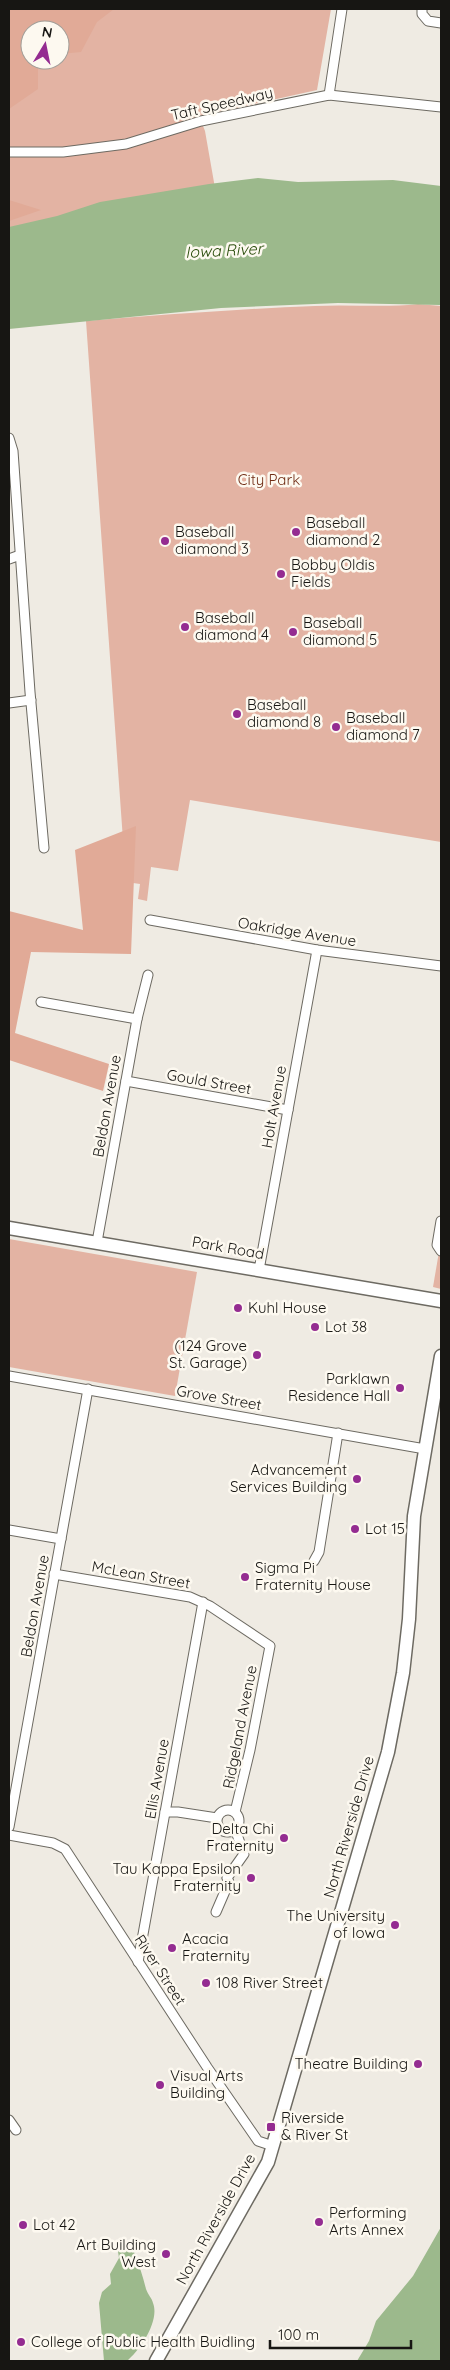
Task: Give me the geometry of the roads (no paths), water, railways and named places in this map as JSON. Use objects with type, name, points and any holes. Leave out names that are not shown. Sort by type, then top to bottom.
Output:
[{"type":"street","points":[[329,94],[342,9]]},
{"type":"street","points":[[422,9],[422,14],[428,21],[441,23]]},
{"type":"street","name":"Taft Speedway","points":[[9,152],[63,152],[126,144],[202,121],[329,94],[441,107]]},
{"type":"street","points":[[9,438],[13,451],[44,848]]},
{"type":"street","points":[[9,559],[20,555]]},
{"type":"street","points":[[9,703],[31,700]]},
{"type":"street","name":"Oakridge Avenue","points":[[150,920],[317,950],[441,966]]},
{"type":"street","name":"Holt Avenue","points":[[259,1270],[317,950]]},
{"type":"street","name":"Beldon Avenue","points":[[96,1242],[137,1019],[148,975]]},
{"type":"street","points":[[41,1002],[137,1019]]},
{"type":"street","name":"Gould Street","points":[[126,1081],[288,1110]]},
{"type":"street","points":[[441,1221],[438,1245],[441,1251]]},
{"type":"street","name":"Park Road","points":[[9,1228],[441,1302]]},
{"type":"street","name":"North Riverside Drive","points":[[156,2361],[268,2162],[394,1728],[407,1646],[414,1516],[441,1356]]},
{"type":"street","name":"Grove Street","points":[[9,1376],[425,1448]]},
{"type":"street","name":"Beldon Avenue","points":[[9,1827],[88,1390]]},
{"type":"street","points":[[314,1561],[319,1552],[338,1433]]},
{"type":"street","points":[[9,1530],[61,1539]]},
{"type":"street","name":"McLean Street","points":[[54,1574],[190,1597],[203,1602],[270,1646]]},
{"type":"street","name":"Ellis Avenue","points":[[138,1962],[203,1602]]},
{"type":"street","name":"Ridgeland Avenue","points":[[216,1912],[229,1882],[227,1878],[244,1854],[235,1829],[239,1822],[235,1812],[250,1750],[270,1646]]},
{"type":"street","name":"Ridgeland Avenue","points":[[218,1818],[224,1811],[235,1812]]},
{"type":"street","points":[[165,1812],[218,1818],[218,1825],[223,1830],[230,1832],[235,1829]]},
{"type":"street","name":"River Street","points":[[9,1835],[53,1843],[65,1849],[207,2067],[258,2141],[273,2146]]},
{"type":"street","points":[[9,2120],[16,2130]]},
{"type":"water","name":"Iowa River","points":[[258,178],[298,182],[393,180],[441,186],[441,305],[338,303],[221,308],[9,329],[9,227],[57,216],[100,202]]},
{"type":"water","points":[[441,2227],[441,2361],[357,2361],[369,2341],[376,2321],[413,2276]]},
{"type":"water","points":[[117,2245],[134,2252],[152,2301],[154,2318],[143,2343],[127,2361],[104,2361],[99,2303],[102,2292],[111,2284],[110,2274],[119,2258]]},
{"type":"place","name":"Baseball diamond 2","points":[[296,532]]},
{"type":"place","name":"Baseball diamond 3","points":[[165,541]]},
{"type":"place","name":"Bobby Oldis Fields","points":[[281,574]]},
{"type":"place","name":"Baseball diamond 4","points":[[185,627]]},
{"type":"place","name":"Baseball diamond 5","points":[[293,632]]},
{"type":"place","name":"Baseball diamond 8","points":[[237,714]]},
{"type":"place","name":"Baseball diamond 7","points":[[336,727]]},
{"type":"place","name":"Kuhl House","points":[[238,1308]]},
{"type":"place","name":"Lot 38","points":[[315,1327]]},
{"type":"place","name":"(124 Grove St. Garage)","points":[[257,1355]]},
{"type":"place","name":"Parklawn Residence Hall","points":[[400,1388]]},
{"type":"place","name":"Advancement Services Building","points":[[357,1479]]},
{"type":"place","name":"Lot 15","points":[[355,1529]]},
{"type":"place","name":"Sigma Pi Fraternity House","points":[[245,1577]]},
{"type":"place","name":"Delta Chi Fraternity","points":[[284,1838]]},
{"type":"place","name":"Tau Kappa Epsilon Fraternity","points":[[251,1878]]},
{"type":"place","name":"The University of Iowa","points":[[395,1925]]},
{"type":"place","name":"Acacia Fraternity","points":[[172,1948]]},
{"type":"place","name":"108 River Street","points":[[206,1983]]},
{"type":"place","name":"Theatre Building","points":[[418,2064]]},
{"type":"place","name":"Visual Arts Building","points":[[160,2085]]},
{"type":"place","name":"Riverside & River St","points":[[271,2127]]},
{"type":"place","name":"Performing Arts Annex","points":[[319,2222]]},
{"type":"place","name":"Lot 42","points":[[23,2225]]},
{"type":"place","name":"Art Building West","points":[[166,2254]]},
{"type":"place","name":"College of Public Health Buidling","points":[[21,2342]]},
{"type":"park label","name":"City Park","points":[[269,480]]}]
